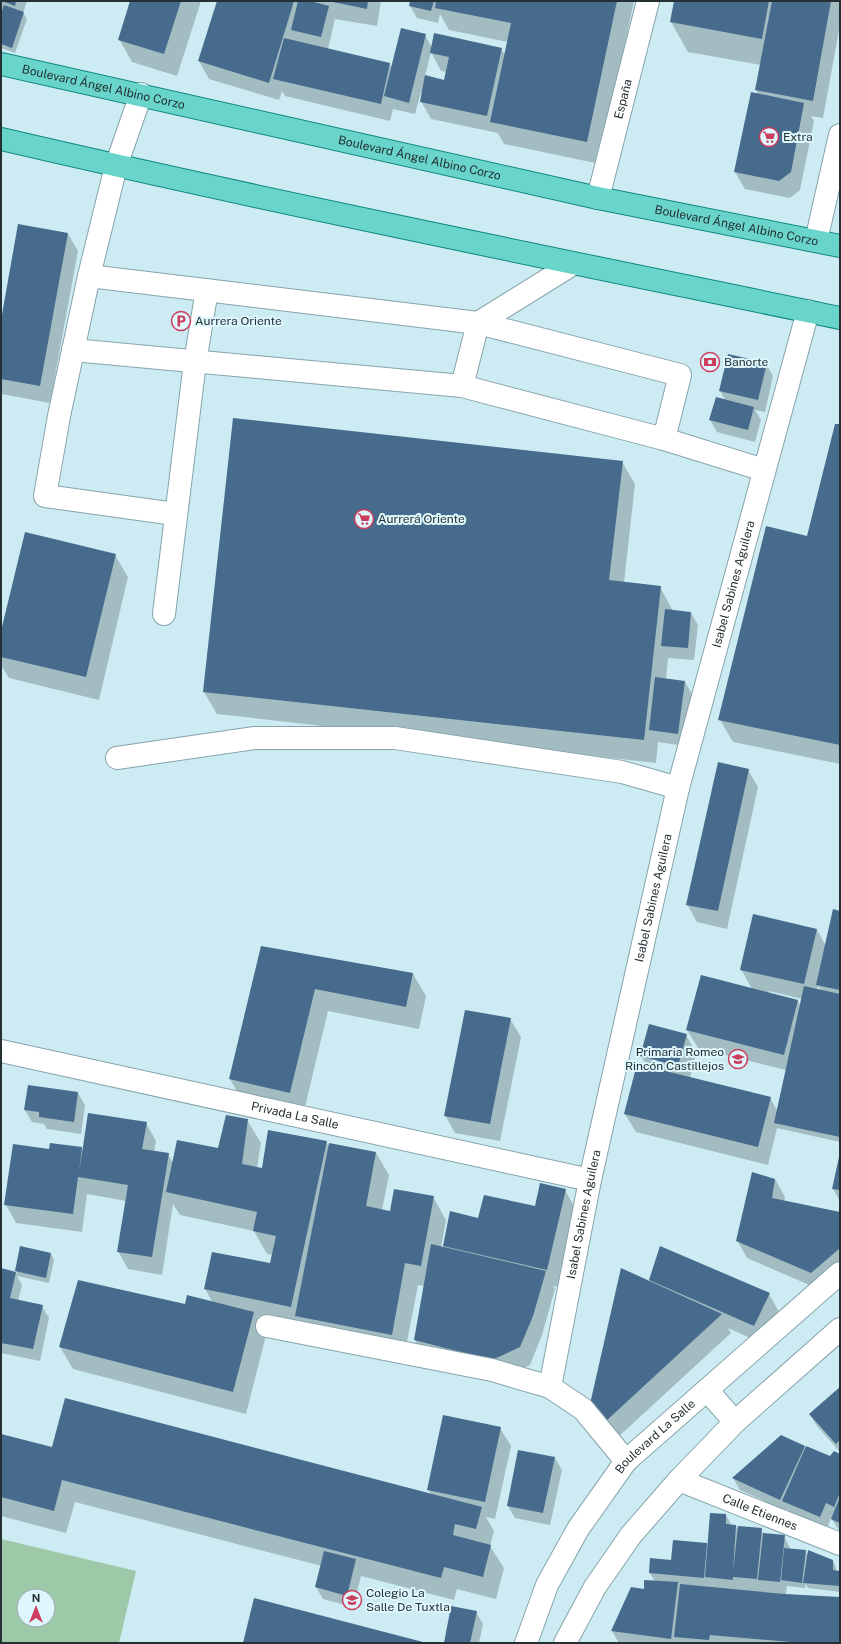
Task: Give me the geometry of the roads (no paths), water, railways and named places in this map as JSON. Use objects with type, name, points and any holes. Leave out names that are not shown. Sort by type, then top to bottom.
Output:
[{"type":"main road","name":"Boulevard Ángel Albino Corzo","points":[[1,64],[142,94],[598,198],[840,246]]},
{"type":"main road","points":[[1,139],[116,166],[573,264],[840,318]]},
{"type":"street","name":"España","points":[[598,198],[648,1]]},
{"type":"street","points":[[142,94],[116,166],[89,276],[59,416],[45,496],[176,514]]},
{"type":"street","points":[[816,241],[840,135]]},
{"type":"street","points":[[462,386],[478,322],[573,264]]},
{"type":"street","points":[[89,276],[478,322],[680,375],[664,439]]},
{"type":"street","points":[[164,614],[195,362],[207,290]]},
{"type":"street","name":"Isabel Sabines Aguilera","points":[[550,1386],[590,1180],[678,788],[808,311]]},
{"type":"street","points":[[73,350],[462,386],[664,439],[764,470]]},
{"type":"street","points":[[117,758],[255,738],[395,738],[622,772],[678,788]]},
{"type":"street","name":"Privada La Salle","points":[[1,1051],[590,1180]]},
{"type":"street","name":"Boulevard La Salle","points":[[526,1643],[547,1585],[578,1529],[626,1461],[839,1274]]},
{"type":"street","points":[[267,1326],[492,1370],[550,1386],[583,1409],[626,1461]]},
{"type":"street","points":[[565,1643],[595,1587],[631,1535],[679,1480],[734,1422],[840,1329]]},
{"type":"street","points":[[707,1390],[734,1422]]},
{"type":"street","name":"Calle Etiennes","points":[[679,1480],[840,1544]]},
{"type":"place","name":"Extra","points":[[769,137]]},
{"type":"place","name":"Aurrera Oriente","points":[[181,321]]},
{"type":"place","name":"Banorte","points":[[710,362]]},
{"type":"place","name":"Aurrerá Oriente","points":[[364,519]]},
{"type":"place","name":"Primaria Romeo Rincón Castillejos","points":[[738,1059]]},
{"type":"place","name":"Colegio La Salle De Tuxtla","points":[[352,1600]]}]
